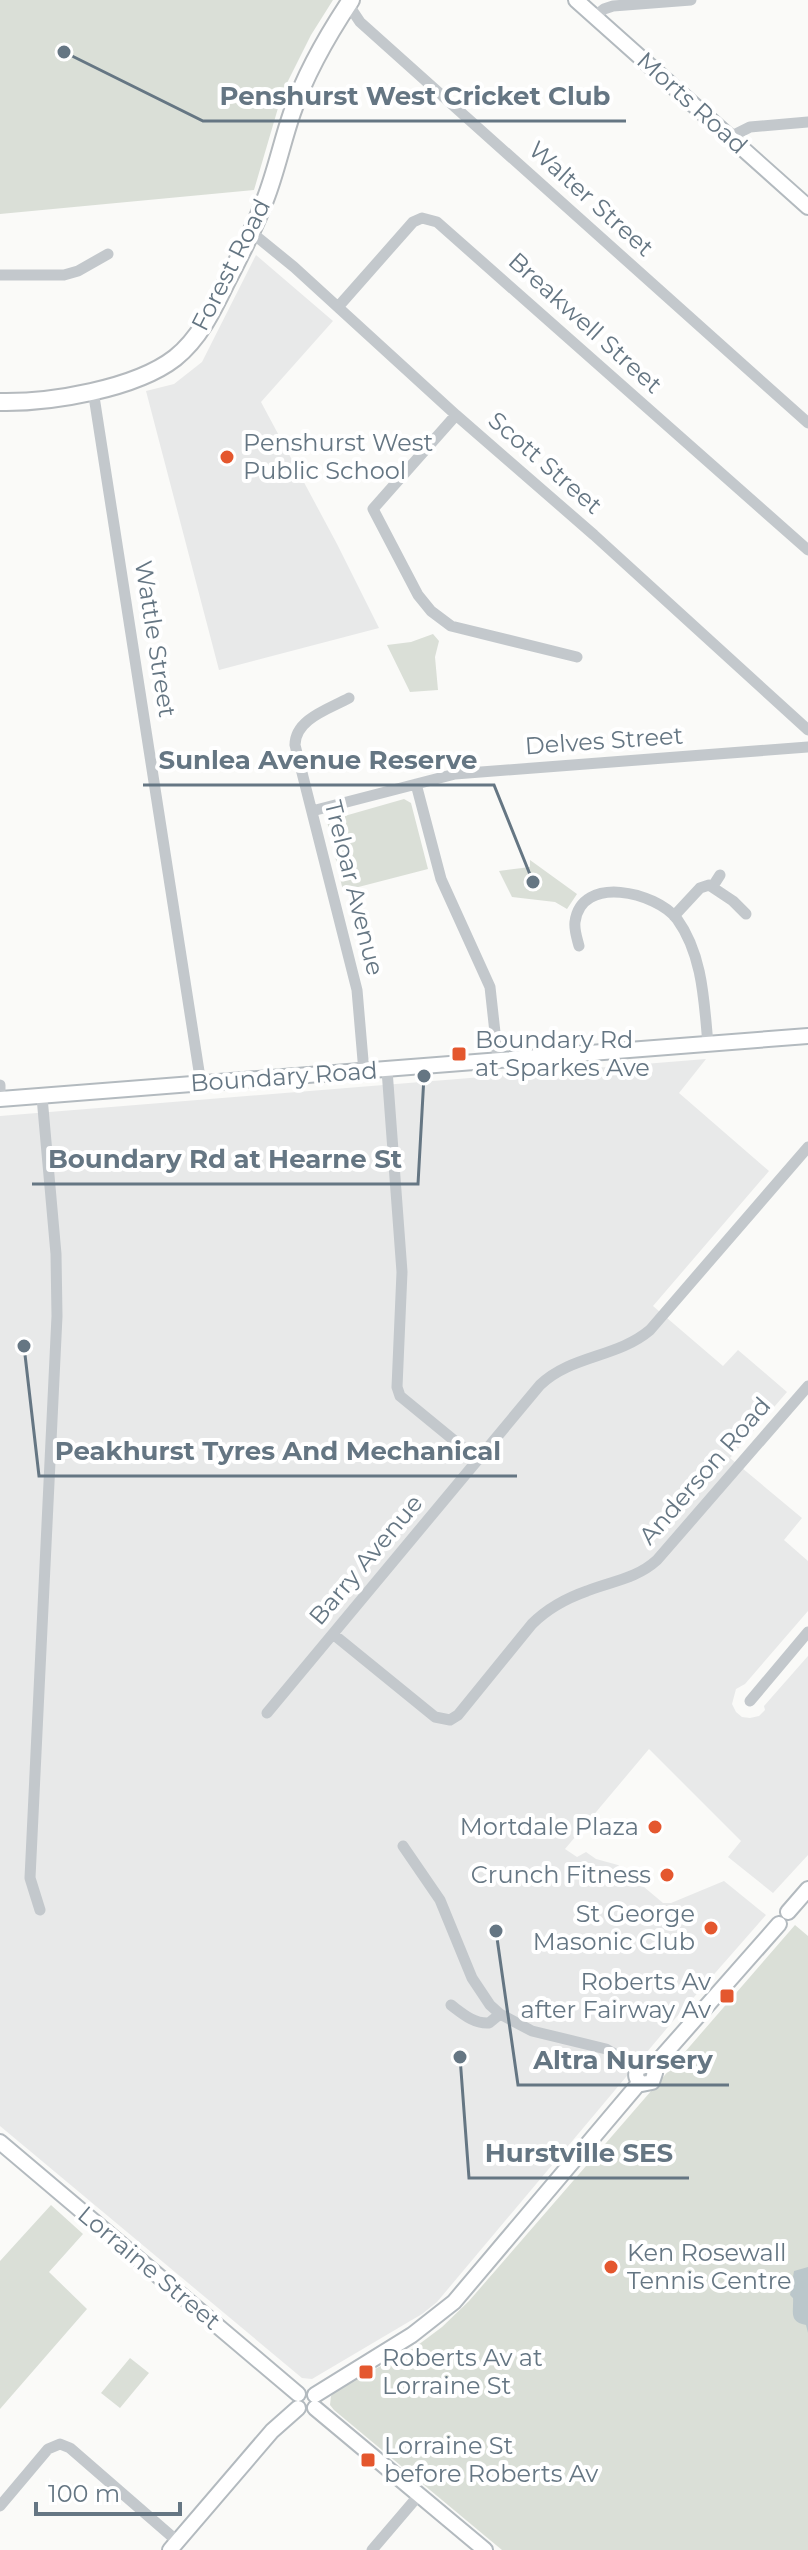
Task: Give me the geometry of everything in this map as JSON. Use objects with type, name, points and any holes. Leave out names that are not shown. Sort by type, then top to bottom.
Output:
[{"type":"main road","name":"Forest Road","points":[[0,402],[48,400],[130,380],[175,357],[189,344],[210,315],[251,232],[269,191],[314,59],[349,2]]},
{"type":"street","name":"Morts Road","points":[[576,0],[808,207]]},
{"type":"street","points":[[594,17],[613,6],[691,0]]},
{"type":"street","name":"Walter Street","points":[[349,2],[360,22],[808,423]]},
{"type":"street","points":[[730,137],[750,127],[808,122]]},
{"type":"street","name":"Breakwell Street","points":[[338,307],[413,222],[422,218],[437,222],[808,550]]},
{"type":"street","name":"Scott Street","points":[[251,232],[594,535],[808,730]]},
{"type":"street","points":[[0,275],[64,275],[78,271],[108,254]]},
{"type":"street","name":"Wattle Street","points":[[93,390],[201,1084]]},
{"type":"street","points":[[456,415],[373,509],[418,595],[431,611],[451,626],[577,657]]},
{"type":"street","name":"Treloar Avenue","points":[[349,698],[303,724],[296,734],[295,745],[357,990],[364,1072]]},
{"type":"street","name":"Delves Street","points":[[312,811],[455,774],[808,747]]},
{"type":"street","points":[[416,784],[441,879],[490,987],[498,1060]]},
{"type":"street","points":[[713,886],[720,875]]},
{"type":"street","points":[[674,916],[700,888],[707,885],[713,886],[746,914]]},
{"type":"street","points":[[579,946],[576,918],[581,907],[594,897],[620,891],[634,893],[660,905],[674,916],[686,935],[698,967],[708,1044]]},
{"type":"street","name":"Boundary Road","points":[[0,1099],[808,1036]]},
{"type":"street","points":[[387,1070],[402,1272],[397,1387],[400,1396],[478,1460]]},
{"type":"street","points":[[0,1085],[0,1099]]},
{"type":"street","points":[[40,1910],[30,1878],[57,1316],[56,1254],[42,1097]]},
{"type":"street","name":"Barry Avenue","points":[[267,1713],[533,1392],[555,1372],[624,1347],[650,1330],[808,1147]]},
{"type":"street","name":"Anderson Road","points":[[333,1634],[435,1717],[450,1720],[458,1715],[532,1624],[546,1612],[587,1591],[627,1579],[657,1560],[808,1386]]},
{"type":"street","points":[[750,1701],[808,1632]]},
{"type":"street","points":[[403,1846],[440,1900],[477,1987],[500,2014],[532,2031],[606,2049],[644,2072]]},
{"type":"street","points":[[0,2506],[48,2449],[60,2444],[70,2448],[173,2546],[298,2401],[306,2412],[315,2401],[412,2335],[454,2302],[644,2072],[808,1889]]},
{"type":"street","points":[[451,2005],[467,2017],[485,2023],[500,2014]]},
{"type":"street","name":"Lorraine Street","points":[[0,2142],[298,2401]]},
{"type":"street","points":[[315,2401],[485,2550]]},
{"type":"street","points":[[372,2550],[419,2495]]},
{"type":"shaded area","points":[[0,0],[333,0],[311,35],[283,91],[254,190],[0,214]]},
{"type":"shaded area","name":"Penshurst West Public School","points":[[256,255],[333,321],[261,402],[379,628],[219,670],[146,391],[174,384],[202,362]]},
{"type":"shaded area","points":[[433,634],[439,641],[435,657],[438,690],[410,692],[387,645],[411,642]]},
{"type":"shaded area","points":[[404,799],[411,803],[428,869],[343,891],[327,821]]},
{"type":"shaded area","points":[[530,860],[577,894],[567,909],[555,902],[512,897],[499,871],[530,867]]},
{"type":"shaded area","points":[[706,1059],[679,1093],[769,1171],[653,1306],[723,1366],[738,1350],[787,1392],[730,1458],[802,1518],[784,1540],[808,1561],[808,1611],[745,1684],[736,1689],[732,1704],[742,1717],[759,1716],[765,1710],[764,1706],[808,1656],[808,1855],[773,1893],[728,1857],[741,1841],[649,1749],[565,1849],[577,1857],[586,1852],[596,1859],[618,1865],[663,1903],[671,1903],[724,1881],[766,1915],[437,2302],[312,2379],[302,2378],[0,2126],[0,1116]]},
{"type":"shaded area","points":[[795,1925],[808,1936],[808,2550],[502,2550],[334,2410],[330,2405],[331,2396],[338,2389],[414,2348],[469,2301]]},
{"type":"shaded area","points":[[51,2205],[83,2234],[49,2272],[87,2309],[0,2409],[0,2261]]},
{"type":"shaded area","points":[[808,2267],[808,2333],[806,2325],[794,2319],[793,2298],[790,2295],[794,2271]]},
{"type":"shaded area","points":[[130,2358],[149,2373],[120,2408],[101,2393]]},
{"type":"place","name":"Penshurst West Cricket Club","points":[[64,52]]},
{"type":"place","name":"Penshurst West Public School","points":[[227,457]]},
{"type":"place","name":"Sunlea Avenue Reserve","points":[[533,882]]},
{"type":"place","name":"Boundary Rd at Sparkes Ave","points":[[459,1054]]},
{"type":"place","name":"Boundary Rd at Hearne St","points":[[424,1076]]},
{"type":"place","name":"Peakhurst Tyres And Mechanical","points":[[24,1346]]},
{"type":"place","name":"Mortdale Plaza","points":[[655,1827]]},
{"type":"place","name":"Crunch Fitness","points":[[667,1875]]},
{"type":"place","name":"St George Masonic Club","points":[[711,1928]]},
{"type":"place","name":"Altra Nursery","points":[[496,1931]]},
{"type":"place","name":"Roberts Av after Fairway Av","points":[[727,1996]]},
{"type":"place","name":"Hurstville SES","points":[[460,2057]]},
{"type":"place","name":"Ken Rosewall Tennis Centre","points":[[611,2267]]},
{"type":"place","name":"Roberts Av at Lorraine St","points":[[366,2372]]},
{"type":"place","name":"Lorraine St before Roberts Av","points":[[368,2460]]}]
